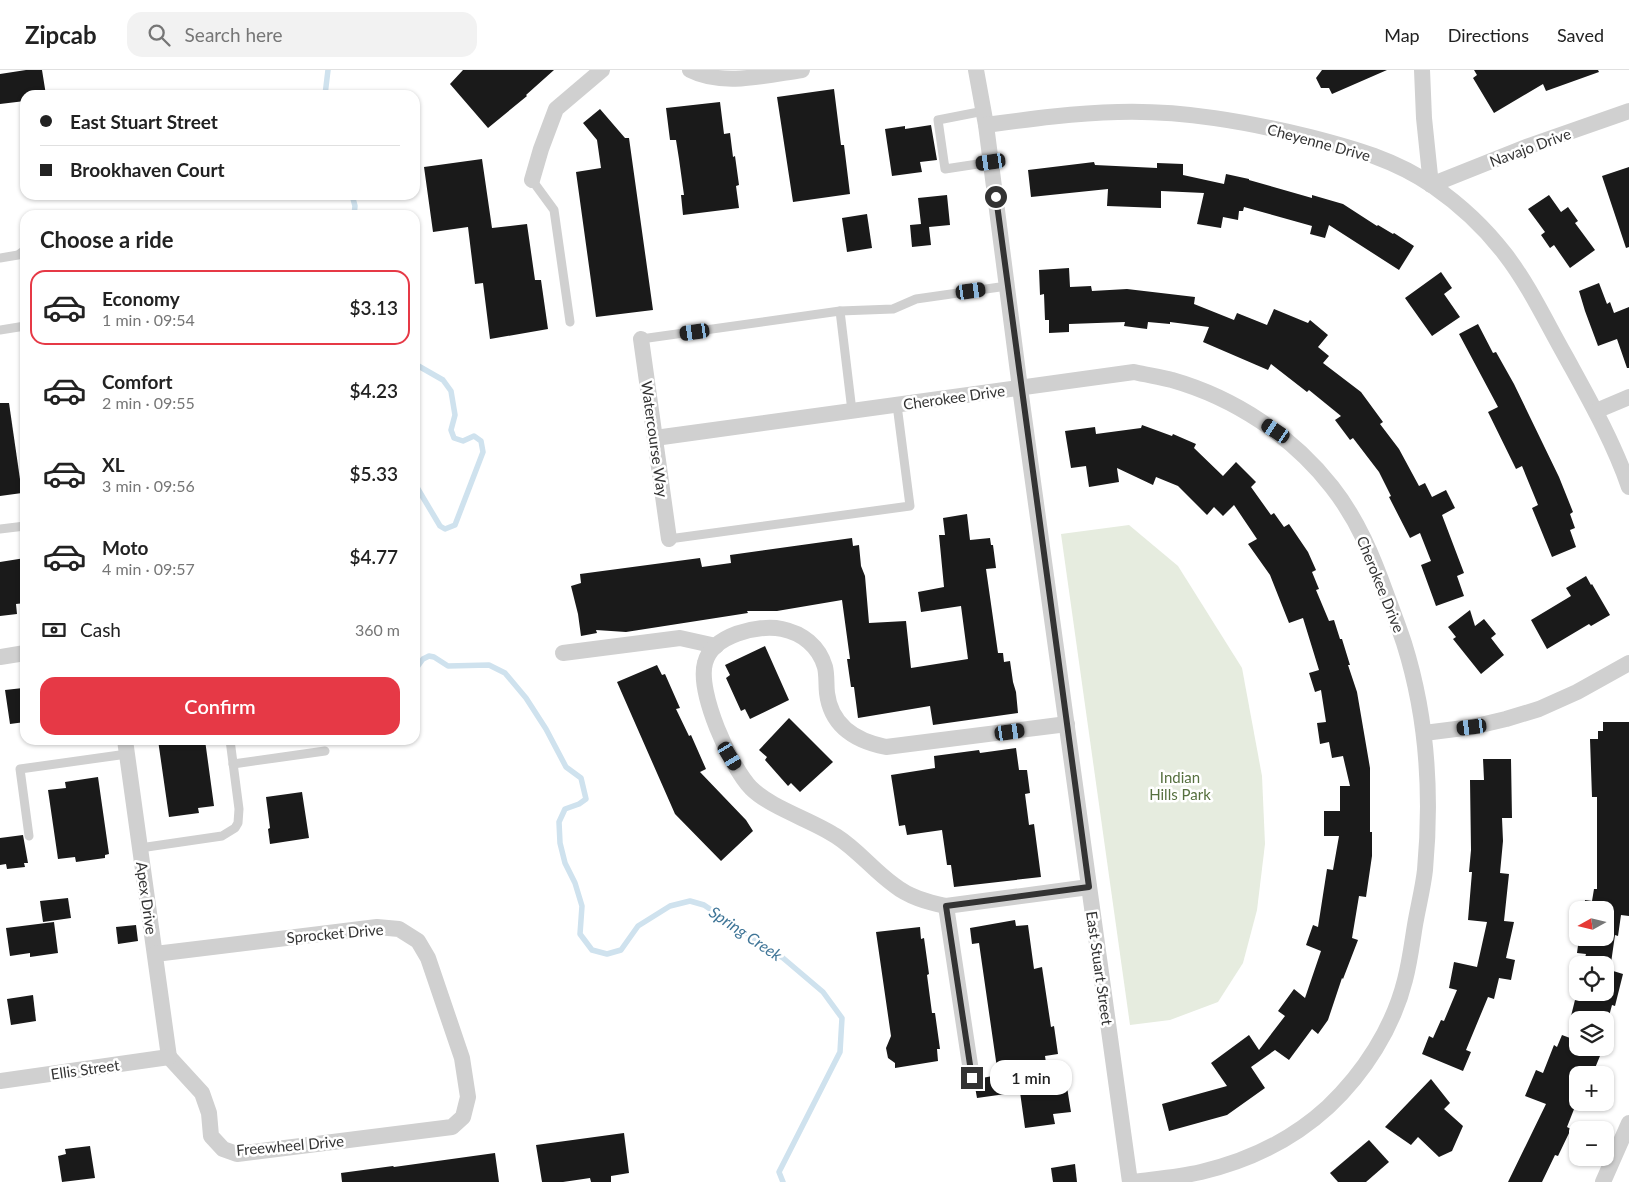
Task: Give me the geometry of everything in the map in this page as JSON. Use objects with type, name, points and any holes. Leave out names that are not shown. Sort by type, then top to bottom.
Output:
[{"type":"street","points":[[532,180],[556,109],[602,70]]},
{"type":"street","points":[[690,70],[697,74],[731,79],[802,70]]},
{"type":"street","name":"East Stuart Street","points":[[976,70],[985,118],[1020,388],[1130,1182]]},
{"type":"street","points":[[1422,70],[1424,118],[1431,184]]},
{"type":"street","name":"Navajo Drive","points":[[1431,184],[1529,146],[1629,111]]},
{"type":"street","name":"Cheyenne Drive","points":[[985,118],[1120,112],[1178,114],[1236,121],[1354,149],[1394,164],[1431,184],[1476,222],[1504,254],[1525,285],[1596,411],[1629,487]]},
{"type":"street","name":"Watercourse Way","points":[[641,339],[669,540]]},
{"type":"street","name":"Cherokee Drive","points":[[655,438],[1134,372],[1172,380],[1207,392],[1245,411],[1276,431],[1308,460],[1351,514],[1368,547],[1404,643],[1416,690],[1424,733],[1428,776],[1428,824],[1424,873],[1405,982],[1396,1009],[1382,1038],[1362,1070],[1327,1108],[1297,1132],[1269,1148],[1235,1163],[1198,1173],[1134,1182]]},
{"type":"street","points":[[1596,411],[1629,397]]},
{"type":"street","points":[[1067,724],[886,748],[869,744],[853,736],[843,727],[833,712],[827,695],[825,667],[818,651],[806,638],[797,633],[780,628],[747,629],[731,636],[716,646],[705,662],[703,676],[705,692],[718,729],[730,756],[751,788],[764,798],[835,835],[855,849],[893,885],[908,895],[946,906],[1089,887]]},
{"type":"street","points":[[563,653],[680,638],[716,646]]},
{"type":"street","points":[[0,657],[20,654]]},
{"type":"street","points":[[1424,733],[1472,727],[1539,709],[1577,692],[1629,663]]},
{"type":"street","name":"Apex Drive","points":[[126,747],[169,1056]]},
{"type":"street","points":[[946,906],[972,1078]]},
{"type":"street","name":"Sprocket Drive","points":[[155,954],[376,927],[398,929],[418,941],[428,958],[462,1058],[468,1097],[463,1117]]},
{"type":"street","name":"Ellis Street","points":[[0,1081],[169,1056]]},
{"type":"street","name":"Freewheel Drive","points":[[169,1056],[202,1093],[209,1113],[211,1136],[223,1149],[237,1154],[452,1127],[463,1117]]},
{"type":"street","points":[[1603,1182],[1629,1123]]},
{"type":"lane","points":[[985,118],[938,120],[945,169],[991,162]]},
{"type":"lane","points":[[532,180],[554,210],[570,322]]},
{"type":"lane","points":[[0,258],[20,254]]},
{"type":"lane","points":[[641,339],[840,311],[892,309],[916,299],[1007,286]]},
{"type":"lane","points":[[840,311],[852,411]]},
{"type":"lane","points":[[0,330],[20,327]]},
{"type":"lane","points":[[669,540],[910,506],[896,405]]},
{"type":"lane","points":[[0,529],[20,527]]},
{"type":"lane","points":[[140,848],[222,836],[235,828],[239,816],[231,745]]},
{"type":"lane","points":[[29,836],[20,769],[126,747]]},
{"type":"lane","points":[[233,764],[325,751]]},
{"type":"green space","name":"Indian Hills Park","points":[[1129,525],[1178,566],[1242,668],[1262,776],[1265,844],[1257,910],[1243,963],[1218,1002],[1170,1020],[1130,1025],[1061,534]]},
{"type":"building","points":[[26,70],[42,70],[45,90],[20,90],[20,102],[0,104],[0,74]]},
{"type":"building","points":[[463,70],[554,70],[527,96],[488,128],[450,84]]},
{"type":"building","points":[[1322,70],[1387,70],[1332,94],[1329,88],[1321,88],[1316,78]]},
{"type":"building","points":[[1474,70],[1598,70],[1599,72],[1546,91],[1543,84],[1494,113],[1473,78],[1477,75]]},
{"type":"building","points":[[834,89],[841,145],[844,145],[850,194],[793,202],[777,97]]},
{"type":"building","points":[[720,102],[724,134],[730,133],[733,157],[735,156],[739,185],[736,186],[739,208],[683,215],[681,195],[684,195],[676,140],[670,140],[666,108]]},
{"type":"building","points":[[600,109],[625,138],[629,138],[653,310],[596,317],[576,172],[601,168],[597,140],[583,123]]},
{"type":"building","points":[[931,125],[937,160],[920,162],[922,172],[892,176],[885,129],[905,126],[905,129]]},
{"type":"building","points":[[482,159],[492,228],[527,224],[535,280],[541,280],[548,329],[490,339],[483,283],[475,284],[468,227],[433,232],[424,167]]},
{"type":"building","points":[[1094,162],[1095,165],[1157,168],[1157,163],[1183,164],[1183,175],[1224,184],[1226,174],[1312,198],[1312,195],[1343,204],[1377,226],[1394,233],[1414,246],[1399,270],[1329,225],[1325,238],[1310,234],[1312,226],[1244,207],[1243,211],[1239,211],[1238,220],[1223,217],[1221,228],[1197,224],[1204,193],[1161,191],[1161,208],[1107,206],[1108,189],[1031,197],[1028,170]]},
{"type":"building","points":[[1629,167],[1629,247],[1626,248],[1602,176]]},
{"type":"building","points":[[947,195],[950,225],[929,227],[931,245],[912,247],[910,225],[921,224],[918,198]]},
{"type":"building","points":[[1549,195],[1561,212],[1568,207],[1578,221],[1575,223],[1595,250],[1570,268],[1554,245],[1550,248],[1541,235],[1545,232],[1528,209]]},
{"type":"building","points":[[867,214],[872,248],[847,252],[842,218]]},
{"type":"building","points":[[1069,268],[1070,287],[1091,286],[1092,291],[1127,289],[1195,297],[1194,304],[1234,320],[1237,313],[1267,325],[1274,309],[1308,323],[1310,320],[1328,335],[1318,347],[1329,356],[1323,363],[1361,392],[1383,422],[1380,424],[1399,449],[1419,486],[1425,483],[1432,497],[1446,490],[1455,508],[1442,515],[1464,573],[1457,576],[1464,596],[1436,606],[1421,565],[1431,561],[1420,533],[1410,538],[1389,497],[1391,496],[1379,472],[1353,438],[1350,440],[1335,420],[1341,416],[1309,390],[1307,392],[1271,364],[1268,370],[1203,342],[1209,327],[1170,322],[1170,324],[1148,322],[1147,329],[1124,326],[1125,322],[1069,324],[1069,332],[1049,333],[1049,320],[1045,320],[1044,294],[1040,295],[1039,270]]},
{"type":"building","points":[[1441,272],[1452,288],[1444,294],[1460,317],[1432,336],[1405,298]]},
{"type":"building","points":[[1599,283],[1607,304],[1610,302],[1614,313],[1629,307],[1629,368],[1627,368],[1617,339],[1598,346],[1585,311],[1579,291]]},
{"type":"building","points":[[1478,324],[1493,353],[1496,352],[1514,384],[1559,477],[1573,512],[1570,514],[1575,528],[1570,530],[1576,547],[1552,557],[1532,508],[1538,505],[1522,466],[1516,469],[1488,412],[1498,407],[1459,334]]},
{"type":"building","points":[[0,403],[9,403],[20,479],[20,493],[0,496]]},
{"type":"building","points":[[1142,425],[1172,436],[1173,434],[1196,444],[1194,448],[1223,476],[1236,462],[1256,482],[1251,487],[1271,515],[1274,513],[1284,527],[1289,524],[1308,552],[1316,570],[1312,572],[1319,589],[1316,590],[1329,621],[1334,620],[1350,665],[1348,665],[1357,692],[1370,768],[1372,856],[1366,897],[1359,896],[1352,938],[1358,940],[1342,978],[1328,1020],[1318,1034],[1312,1029],[1289,1060],[1275,1050],[1251,1067],[1265,1088],[1227,1115],[1169,1131],[1162,1104],[1227,1086],[1211,1063],[1249,1035],[1259,1050],[1285,1016],[1278,1011],[1294,989],[1305,998],[1321,951],[1306,945],[1313,925],[1318,927],[1327,869],[1333,870],[1339,836],[1324,836],[1324,811],[1340,811],[1340,786],[1350,786],[1343,756],[1332,758],[1329,742],[1320,744],[1317,723],[1326,722],[1321,690],[1315,692],[1309,673],[1319,670],[1303,618],[1289,623],[1270,575],[1248,544],[1257,539],[1234,505],[1223,516],[1214,507],[1207,515],[1178,486],[1156,477],[1153,485],[1117,468],[1119,482],[1089,487],[1086,466],[1071,468],[1065,431],[1095,427],[1096,434],[1141,428]]},
{"type":"building","points":[[967,514],[970,540],[990,538],[991,545],[993,545],[996,568],[986,569],[998,653],[1003,653],[1004,662],[1010,661],[1018,713],[933,725],[930,706],[858,718],[854,687],[851,687],[847,659],[850,659],[842,600],[777,611],[747,611],[748,613],[626,632],[596,630],[597,633],[581,636],[571,586],[581,583],[580,574],[700,558],[702,567],[731,563],[730,555],[852,538],[853,546],[859,545],[861,566],[865,576],[869,623],[906,621],[911,668],[968,659],[961,606],[921,612],[918,592],[944,587],[939,535],[945,535],[943,518]]},
{"type":"building","points":[[20,559],[20,604],[16,604],[17,614],[0,616],[0,562]]},
{"type":"building","points":[[1586,576],[1610,615],[1591,626],[1589,624],[1547,649],[1531,620],[1571,596],[1566,588]]},
{"type":"building","points":[[1470,610],[1475,626],[1484,619],[1496,634],[1491,638],[1504,655],[1481,674],[1453,639],[1456,637],[1448,627]]},
{"type":"building","points":[[765,646],[789,700],[750,719],[745,709],[741,711],[726,678],[730,675],[725,665]]},
{"type":"building","points":[[657,665],[662,675],[665,674],[680,708],[676,709],[689,736],[691,735],[706,769],[700,772],[746,820],[753,831],[721,861],[675,814],[617,682]]},
{"type":"building","points":[[20,688],[20,723],[10,724],[5,690]]},
{"type":"building","points":[[789,718],[833,762],[800,792],[791,783],[788,786],[765,760],[767,757],[759,750]]},
{"type":"building","points":[[1603,722],[1629,722],[1629,916],[1621,915],[1618,936],[1615,935],[1614,942],[1614,901],[1592,901],[1594,889],[1597,889],[1597,797],[1592,797],[1590,739],[1598,739],[1598,731],[1603,731]]},
{"type":"building","points":[[159,745],[206,745],[214,806],[198,808],[199,813],[169,817]]},
{"type":"building","points":[[1016,748],[1019,770],[1027,770],[1030,793],[1025,794],[1029,825],[1034,824],[1041,877],[954,887],[951,865],[947,865],[942,830],[907,835],[905,825],[899,826],[891,775],[935,768],[934,756],[979,750],[980,753]]},
{"type":"building","points":[[1483,759],[1511,759],[1512,818],[1502,818],[1503,841],[1500,873],[1509,874],[1504,921],[1514,922],[1506,958],[1515,960],[1511,980],[1499,978],[1494,999],[1488,997],[1466,1050],[1471,1052],[1463,1071],[1422,1054],[1429,1036],[1433,1038],[1441,1020],[1444,1021],[1457,990],[1449,988],[1454,962],[1477,967],[1487,922],[1468,920],[1472,872],[1469,872],[1471,850],[1470,780],[1484,780]]},
{"type":"building","points":[[98,777],[109,854],[105,855],[105,858],[76,862],[75,857],[58,859],[48,790],[66,788],[65,782]]},
{"type":"building","points":[[302,792],[309,838],[270,844],[266,797]]},
{"type":"building","points":[[23,835],[28,863],[24,863],[25,867],[7,869],[6,864],[0,865],[0,838]]},
{"type":"building","points":[[68,898],[71,918],[43,922],[40,901]]},
{"type":"building","points":[[1015,920],[1016,926],[1028,925],[1034,969],[1042,967],[1051,1027],[1054,1026],[1058,1054],[1045,1056],[1050,1090],[1067,1087],[1071,1112],[1053,1114],[1055,1124],[1025,1128],[1020,1092],[977,1098],[975,1087],[981,1082],[982,1078],[998,1075],[979,943],[972,944],[970,928]]},
{"type":"building","points":[[54,922],[58,953],[30,957],[30,953],[10,956],[6,928]]},
{"type":"building","points":[[136,925],[138,941],[118,944],[116,927]]},
{"type":"building","points":[[920,927],[921,939],[924,938],[932,1013],[935,1013],[940,1049],[937,1049],[938,1061],[895,1068],[895,1063],[888,1058],[886,1048],[891,1036],[876,932]]},
{"type":"building","points":[[1578,946],[1613,946],[1612,956],[1585,956],[1586,954],[1577,953]]},
{"type":"building","points":[[1614,971],[1623,974],[1615,1006],[1612,1005],[1610,1011],[1572,1011],[1575,1001],[1614,1001]]},
{"type":"building","points":[[33,995],[36,1021],[11,1025],[7,999]]},
{"type":"building","points":[[1562,1035],[1569,1038],[1569,1056],[1600,1056],[1596,1066],[1569,1066],[1569,1111],[1573,1111],[1567,1127],[1569,1128],[1569,1133],[1558,1156],[1555,1155],[1542,1182],[1508,1182],[1546,1104],[1525,1096],[1536,1070],[1543,1073],[1554,1045],[1557,1047]]},
{"type":"building","points":[[1431,1079],[1450,1103],[1444,1109],[1463,1126],[1452,1151],[1439,1157],[1418,1137],[1411,1145],[1385,1127]]},
{"type":"building","points":[[624,1133],[629,1173],[611,1176],[611,1182],[591,1182],[590,1178],[563,1182],[542,1182],[536,1145]]},
{"type":"building","points":[[1369,1140],[1389,1162],[1366,1182],[1338,1182],[1330,1173]]},
{"type":"building","points":[[90,1146],[95,1178],[62,1182],[58,1156],[66,1154],[65,1149]]},
{"type":"building","points":[[495,1153],[499,1182],[342,1182],[341,1173]]},
{"type":"building","points":[[1075,1164],[1077,1182],[1053,1182],[1051,1168]]},
{"type":"waterway","name":"Spring Creek","points":[[326,90],[328,70]]},
{"type":"waterway","name":"Spring Creek","points":[[353,200],[355,210]]},
{"type":"waterway","name":"Spring Creek","points":[[420,367],[443,380],[451,391],[455,415],[451,430],[454,438],[463,441],[474,436],[481,441],[483,452],[455,525],[445,529],[440,526],[420,492]]},
{"type":"waterway","name":"Spring Creek","points":[[420,663],[429,656],[448,666],[489,665],[505,673],[526,698],[546,729],[566,767],[581,778],[586,799],[579,804],[565,809],[559,822],[560,843],[565,863],[575,883],[582,906],[580,934],[592,950],[607,954],[621,950],[638,926],[670,906],[690,901],[704,905],[783,958],[823,992],[842,1018],[840,1052],[779,1172],[783,1182]]},
{"type":"route","points":[[972,1078],[946,906],[1089,887],[1020,388],[996,197]]}]
